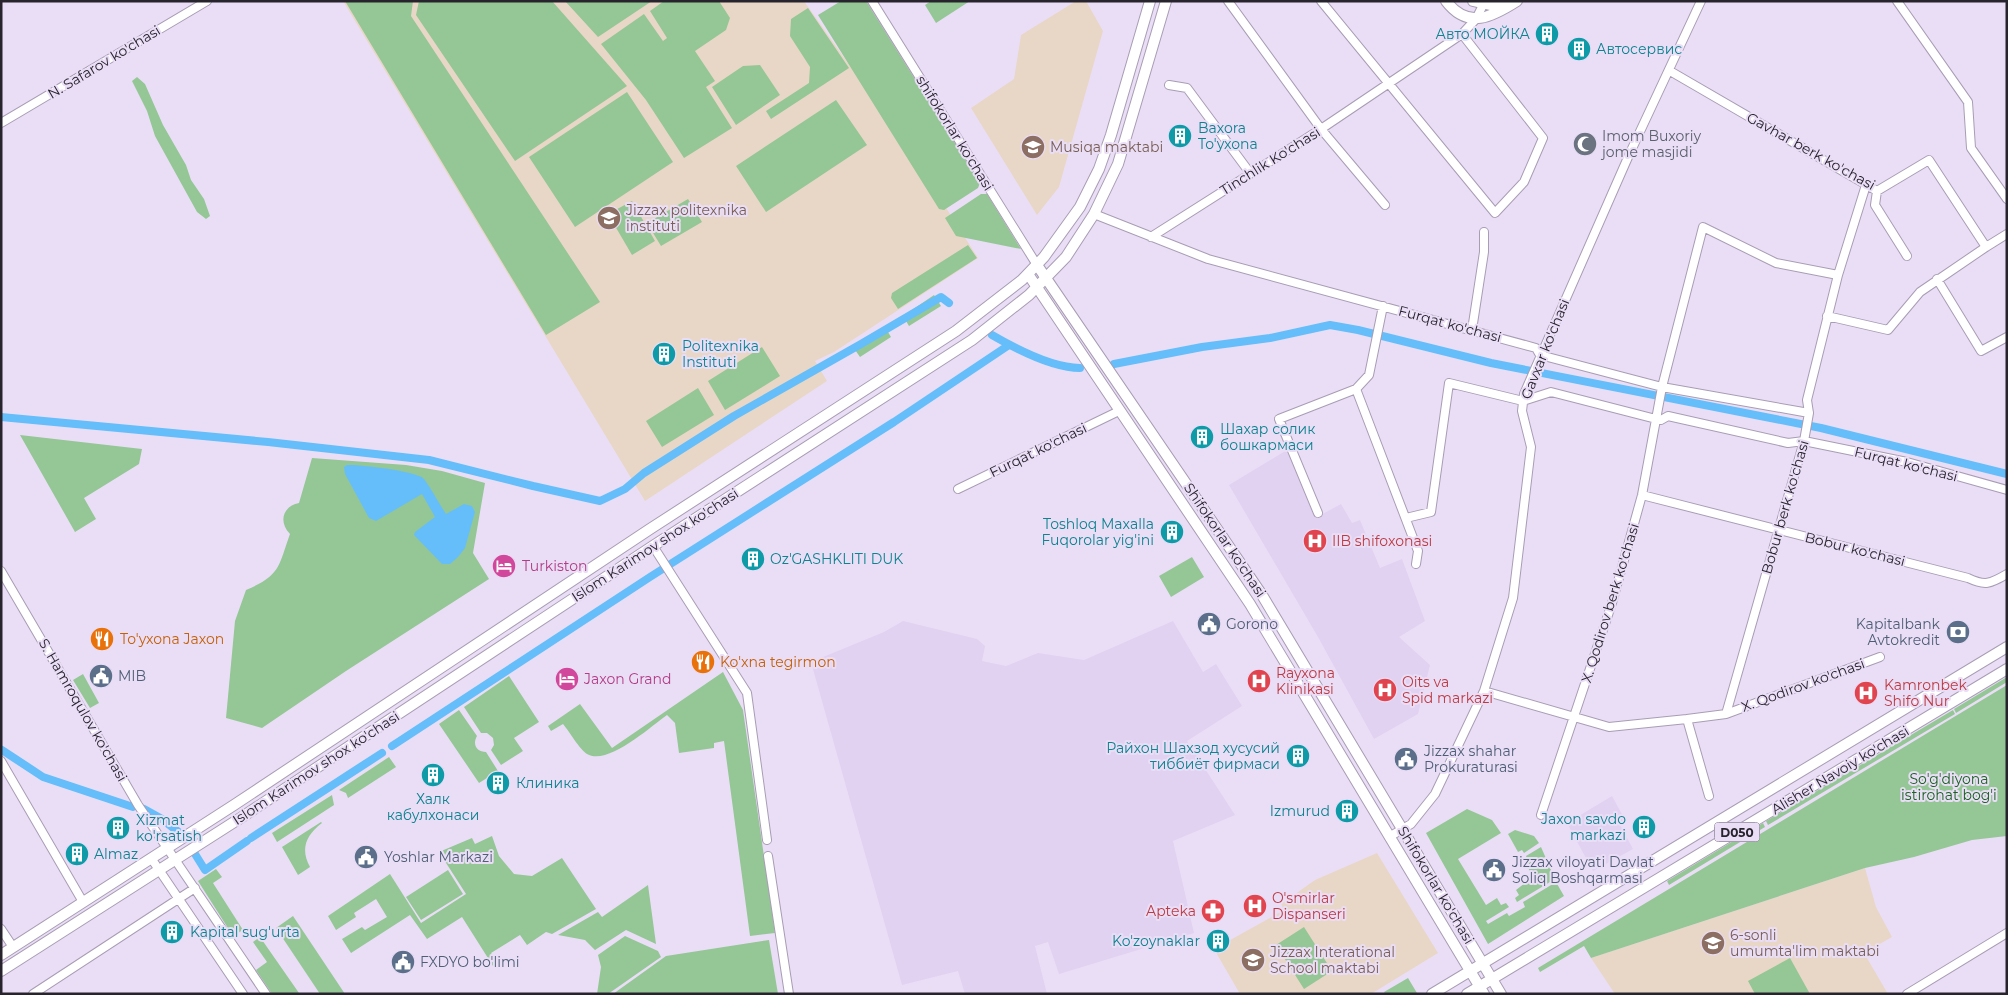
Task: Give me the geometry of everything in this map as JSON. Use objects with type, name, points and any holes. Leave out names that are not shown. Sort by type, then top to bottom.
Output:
[{"type":"main road","name":"Islom Karimov shox ko'chasi","points":[[1,955],[650,529],[956,331],[1004,296],[1037,265],[1080,207],[1099,169],[1111,136],[1150,1]]},
{"type":"main road","name":"Islom Karimov shox ko'chasi","points":[[1,972],[176,860],[653,546],[972,340],[1037,287],[1066,257],[1094,214],[1118,164],[1166,1]]},
{"type":"main road","points":[[1446,1],[1459,14],[1476,19],[1492,15],[1517,1]]},
{"type":"main road","points":[[1473,1],[1483,5],[1503,1]]},
{"type":"main road","name":"Shifokorlar ko'chasi","points":[[1037,265],[1262,595],[1502,994]]},
{"type":"main road","name":"Shifokorlar ko'chasi","points":[[1028,274],[1250,604],[1482,990]]},
{"type":"main road","name":"Alisher Navoiy ko'chasi","points":[[1471,971],[2007,647]]},
{"type":"main road","name":"Alisher Navoiy ko'chasi","points":[[1467,994],[1482,990],[1493,978],[2007,669]]},
{"type":"main road","name":"D050","points":[[1432,994],[1471,971]]},
{"type":"street","name":"N. Safarov ko'chasi","points":[[1,123],[206,1]]},
{"type":"street","name":"shifokorlar ko'chasi","points":[[872,1],[1037,265]]},
{"type":"street","points":[[1228,1],[1322,129],[1385,205]]},
{"type":"street","points":[[1321,1],[1495,213],[1524,182],[1543,138],[1462,34]]},
{"type":"street","name":"Gavxar ko'chasi","points":[[1389,837],[1411,824],[1435,794],[1484,691],[1512,598],[1531,447],[1522,411],[1523,401],[1540,355],[1629,155],[1670,71],[1701,1]]},
{"type":"street","points":[[1897,1],[1968,102],[1971,148],[2007,199]]},
{"type":"street","name":"Tinchlik Ko'chasi","points":[[1151,237],[1322,129],[1462,34],[1476,19],[1483,5]]},
{"type":"street","name":"Gavhar berk ko'chasi","points":[[1670,71],[1876,191],[1929,160],[1986,247]]},
{"type":"street","points":[[1169,85],[1187,88],[1250,173]]},
{"type":"street","name":"Bobur berk ko'chasi","points":[[1726,714],[1804,441],[1809,413],[1807,400],[1827,316],[1866,185]]},
{"type":"street","points":[[1876,191],[1875,205],[1907,256]]},
{"type":"street","name":"Furqat ko'chasi","points":[[1094,214],[1208,258],[1536,348],[1540,355],[1662,387],[1809,413]]},
{"type":"street","name":"X. Qodirov berk ko'chasi","points":[[1541,815],[1612,603],[1642,495],[1662,387],[1703,226],[1776,262],[1838,275]]},
{"type":"street","points":[[1472,330],[1484,252],[1484,232]]},
{"type":"street","points":[[1827,316],[1888,330],[1920,292],[2007,234]]},
{"type":"street","points":[[1937,279],[1981,351],[2007,337]]},
{"type":"street","points":[[1318,513],[1279,419],[1356,389],[1370,375],[1383,306]]},
{"type":"street","points":[[1406,518],[1431,512],[1450,383],[1523,401]]},
{"type":"street","points":[[1356,389],[1418,551],[1416,564]]},
{"type":"street","name":"Furqat ko'chasi","points":[[1523,401],[1551,392],[1661,420],[1668,416],[1788,443],[1804,441],[1907,462],[2007,490]]},
{"type":"street","name":"Furqat ko'chasi","points":[[958,490],[1119,411]]},
{"type":"street","name":"Bobur ko'chasi","points":[[1642,495],[1968,578],[1980,584],[1992,582],[2007,574]]},
{"type":"street","points":[[653,546],[747,693],[767,840]]},
{"type":"street","name":"S. Hamroqulov ko'chasi","points":[[1,571],[138,805],[266,994]]},
{"type":"street","name":"X. Qodirov ko'chasi","points":[[1726,714],[1880,657]]},
{"type":"street","points":[[1484,691],[1609,727],[1726,714]]},
{"type":"street","points":[[1687,719],[1709,796]]},
{"type":"street","points":[[1,761],[83,902]]},
{"type":"street","points":[[768,856],[789,994]]},
{"type":"street","points":[[151,858],[243,994]]},
{"type":"street","points":[[33,994],[194,888]]},
{"type":"street","points":[[1,929],[13,947]]},
{"type":"street","points":[[1907,994],[2007,933]]},
{"type":"shaded area","name":"Jizzax politexnika instituti","points":[[343,1],[804,1],[908,148],[978,258],[834,352],[815,361],[827,381],[645,501]]},
{"type":"shaded area","name":"Musiqa maktabi","points":[[1076,1],[1086,1],[1103,31],[1059,187],[1037,215],[971,108],[1014,79],[1021,35]]},
{"type":"shaded area","name":"IIB shifoxonasi","points":[[1287,450],[1317,517],[1341,504],[1352,523],[1360,520],[1380,568],[1402,559],[1425,621],[1399,637],[1430,665],[1418,714],[1374,739],[1318,637],[1229,485]]},
{"type":"shaded area","points":[[903,621],[977,639],[985,646],[982,661],[1006,666],[1038,653],[1084,660],[1173,621],[1203,672],[1216,664],[1242,706],[1187,741],[1235,815],[1173,841],[1194,933],[1059,974],[1048,942],[1035,946],[1047,994],[965,994],[958,971],[902,985],[811,662],[884,632]]},
{"type":"shaded area","points":[[1612,796],[1625,820],[1619,823],[1633,849],[1593,871],[1567,823]]},
{"type":"shaded area","points":[[1377,853],[1438,953],[1371,994],[1240,994],[1214,949],[1284,910],[1281,904],[1315,880]]},
{"type":"shaded area","points":[[1865,868],[1876,907],[1892,937],[1864,953],[1888,994],[1615,994],[1591,958]]},
{"type":"green space","points":[[345,1],[413,1],[411,16],[600,302],[546,335]]},
{"type":"green space","points":[[419,1],[552,1],[627,86],[515,161],[416,15]]},
{"type":"green space","points":[[565,1],[652,1],[598,37]]},
{"type":"green space","points":[[664,1],[719,1],[730,18],[726,30],[695,51],[715,81],[706,87],[732,128],[684,158],[646,100],[601,44],[644,14],[663,41],[667,38],[650,11]]},
{"type":"green space","points":[[841,1],[866,1],[980,183],[978,188],[944,210],[939,209],[818,15]]},
{"type":"green space","points":[[931,1],[970,1],[936,23],[925,5]]},
{"type":"green space","points":[[808,8],[849,68],[771,119],[766,111],[809,83],[810,67],[790,36],[791,19]]},
{"type":"green space","points":[[760,65],[780,95],[736,125],[712,87],[743,66]]},
{"type":"green space","points":[[137,77],[145,84],[163,125],[186,165],[191,180],[204,199],[210,216],[206,219],[197,212],[155,136],[147,111],[132,81]]},
{"type":"green space","points":[[627,92],[673,162],[575,227],[529,157]]},
{"type":"green space","points":[[836,100],[867,145],[766,212],[736,166]]},
{"type":"green space","points":[[981,194],[987,194],[1021,249],[956,236],[945,218]]},
{"type":"green space","points":[[688,199],[702,222],[661,246],[647,223]]},
{"type":"green space","points":[[632,201],[655,241],[632,255],[608,214]]},
{"type":"green space","points":[[968,245],[977,258],[898,309],[891,298],[892,293]]},
{"type":"green space","points":[[934,295],[941,306],[909,326],[903,316]]},
{"type":"green space","points":[[885,327],[891,337],[860,357],[853,347]]},
{"type":"green space","points":[[762,347],[780,376],[725,410],[708,381]]},
{"type":"green space","points":[[698,388],[714,415],[662,447],[646,421]]},
{"type":"green space","points":[[20,435],[142,449],[139,464],[84,498],[96,519],[75,532]]},
{"type":"green space","points":[[312,458],[406,465],[442,471],[485,483],[473,553],[489,579],[346,671],[262,728],[226,718],[235,621],[246,590],[266,580],[277,569],[290,534],[284,525],[284,515],[289,507],[299,503]]},
{"type":"green space","points":[[1192,557],[1204,577],[1171,597],[1159,576]]},
{"type":"green space","points":[[723,672],[743,710],[775,933],[750,936],[724,741],[714,743],[714,748],[679,753],[675,723],[667,715],[628,744],[606,755],[596,756],[584,752],[563,724],[551,731],[548,726],[580,704],[612,748]]},
{"type":"green space","points":[[83,674],[99,703],[90,708],[73,680]]},
{"type":"green space","points":[[509,676],[539,722],[514,738],[523,751],[501,765],[491,750],[494,745],[493,738],[487,733],[481,733],[464,707]]},
{"type":"green space","points":[[2007,677],[2007,682],[1956,713],[1954,709]]},
{"type":"green space","name":"So'g'diyona istirohat bog'i","points":[[2007,685],[2007,836],[1972,840],[1914,857],[1865,868],[1591,958],[1584,946],[1540,972],[1538,968]]},
{"type":"green space","points":[[459,710],[477,736],[476,747],[480,751],[486,752],[498,771],[479,783],[439,724]]},
{"type":"green space","points":[[1953,710],[1955,714],[1768,825],[1766,821]]},
{"type":"green space","points":[[389,757],[396,767],[348,798],[346,793],[339,790]]},
{"type":"green space","points":[[332,795],[334,805],[277,842],[272,833]]},
{"type":"green space","points":[[1467,809],[1492,820],[1501,833],[1458,859],[1486,905],[1497,898],[1501,905],[1506,903],[1509,907],[1486,921],[1488,924],[1507,913],[1509,916],[1525,907],[1523,902],[1556,882],[1564,896],[1488,944],[1426,833]]},
{"type":"green space","points":[[321,822],[312,832],[306,843],[305,854],[310,867],[298,875],[282,847]]},
{"type":"green space","points":[[1763,823],[1765,827],[1669,885],[1667,881]]},
{"type":"green space","points":[[1515,830],[1534,836],[1539,843],[1524,853],[1522,850],[1518,852],[1508,834]]},
{"type":"green space","points":[[492,836],[499,856],[514,874],[532,876],[562,858],[596,909],[552,934],[546,932],[527,945],[520,935],[491,953],[497,963],[493,966],[462,917],[427,939],[410,915],[351,953],[342,939],[362,927],[365,930],[387,917],[376,899],[354,913],[356,917],[336,930],[328,916],[390,874],[421,923],[466,894],[439,852],[472,838],[475,844]]},
{"type":"green space","points":[[1541,847],[1555,879],[1517,902],[1515,898],[1519,895],[1516,890],[1525,883],[1527,876],[1531,873],[1524,861],[1527,859],[1526,856]]},
{"type":"green space","points":[[216,869],[222,877],[213,883],[243,930],[233,936],[198,881]]},
{"type":"green space","points":[[448,870],[463,894],[421,920],[406,897]]},
{"type":"green space","points":[[648,885],[656,944],[626,930],[595,950],[585,940],[558,935],[598,912],[602,917]]},
{"type":"green space","points":[[293,916],[345,994],[320,994],[276,928]]},
{"type":"green space","points":[[1304,927],[1332,971],[1304,989],[1276,945]]},
{"type":"green space","points":[[625,936],[658,951],[661,957],[608,994],[597,994],[601,967],[598,955]]},
{"type":"green space","points":[[260,937],[298,994],[272,994],[256,970],[267,962],[253,942]]},
{"type":"green space","points":[[769,940],[778,994],[613,994],[666,956]]},
{"type":"green space","points":[[1790,958],[1810,994],[1755,994],[1748,981]]},
{"type":"green space","points":[[1408,978],[1417,993],[1385,994],[1384,992]]},
{"type":"water","points":[[347,465],[386,468],[418,475],[423,478],[446,514],[464,504],[472,506],[475,512],[465,548],[450,564],[442,564],[414,535],[415,532],[435,517],[422,494],[376,521],[369,518],[345,474],[344,467]]},
{"type":"waterway","points":[[1,417],[268,442],[429,460],[600,501],[625,489],[644,473],[734,416],[941,297],[949,303]]},
{"type":"waterway","points":[[1114,364],[1202,347],[1270,338],[1330,325],[1358,330],[1491,363],[1821,428],[2007,474]]},
{"type":"waterway","points":[[992,335],[1023,352],[1058,365],[1080,368]]},
{"type":"waterway","points":[[392,746],[650,577],[894,422],[1009,345]]},
{"type":"waterway","points":[[2,750],[43,777],[133,807]]},
{"type":"waterway","points":[[251,838],[382,753]]},
{"type":"waterway","points":[[144,809],[162,819],[181,834]]},
{"type":"waterway","points":[[195,854],[205,870],[247,841]]},
{"type":"place","name":"Авто МОЙКА","points":[[1547,34]]},
{"type":"place","name":"Автосервис","points":[[1579,49]]},
{"type":"place","name":"Baxora To'yxona","points":[[1180,136]]},
{"type":"place","name":"Imom Buxoriy jome masjidi","points":[[1585,144]]},
{"type":"place","name":"Musiqa maktabi","points":[[1033,147]]},
{"type":"place","name":"Jizzax politexnika instituti","points":[[609,218]]},
{"type":"place","name":"Politexnika Instituti","points":[[664,354]]},
{"type":"place","name":"Шахар солик бошкармаси","points":[[1202,437]]},
{"type":"place","name":"Toshloq Maxalla Fuqorolar yig'ini","points":[[1172,532]]},
{"type":"place","name":"IIB shifoxonasi","points":[[1315,541]]},
{"type":"place","name":"Oz'GASHKLITI DUK","points":[[753,559]]},
{"type":"place","name":"Turkiston","points":[[504,566]]},
{"type":"place","name":"Gorono","points":[[1209,624]]},
{"type":"place","name":"Kapitalbank Avtokredit","points":[[1958,632]]},
{"type":"place","name":"To'yxona Jaxon","points":[[102,639]]},
{"type":"place","name":"Ko'xna tegirmon","points":[[703,662]]},
{"type":"place","name":"MIB","points":[[101,676]]},
{"type":"place","name":"Jaxon Grand","points":[[567,679]]},
{"type":"place","name":"Rayxona Klinikasi","points":[[1259,681]]},
{"type":"place","name":"Oits va Spid markazi","points":[[1385,690]]},
{"type":"place","name":"Kamronbek Shifo Nur","points":[[1866,693]]},
{"type":"place","name":"Райхон Шахзод хусусий тиббиёт фирмаси","points":[[1298,756]]},
{"type":"place","name":"Jizzax shahar Prokuraturasi","points":[[1406,759]]},
{"type":"place","name":"Халк кабулхонаси","points":[[433,775]]},
{"type":"place","name":"Клиника","points":[[498,783]]},
{"type":"place","name":"Izmurud","points":[[1347,811]]},
{"type":"place","name":"Jaxon savdo markazi","points":[[1644,827]]},
{"type":"place","name":"Xizmat ko'rsatish","points":[[118,828]]},
{"type":"place","name":"Almaz","points":[[77,854]]},
{"type":"place","name":"Yoshlar Markazi","points":[[366,857]]},
{"type":"place","name":"Jizzax viloyati Davlat Soliq Boshqarmasi","points":[[1494,870]]},
{"type":"place","name":"O'smirlar Dispanseri","points":[[1255,906]]},
{"type":"place","name":"Apteka","points":[[1213,911]]},
{"type":"place","name":"Kapital sug'urta","points":[[172,932]]},
{"type":"place","name":"Ko'zoynaklar","points":[[1218,941]]},
{"type":"place","name":"6-sonli umumta'lim maktabi","points":[[1713,943]]},
{"type":"place","name":"Jizzax Interational School maktabi","points":[[1253,960]]},
{"type":"place","name":"FXDYO bo'limi","points":[[403,962]]}]
